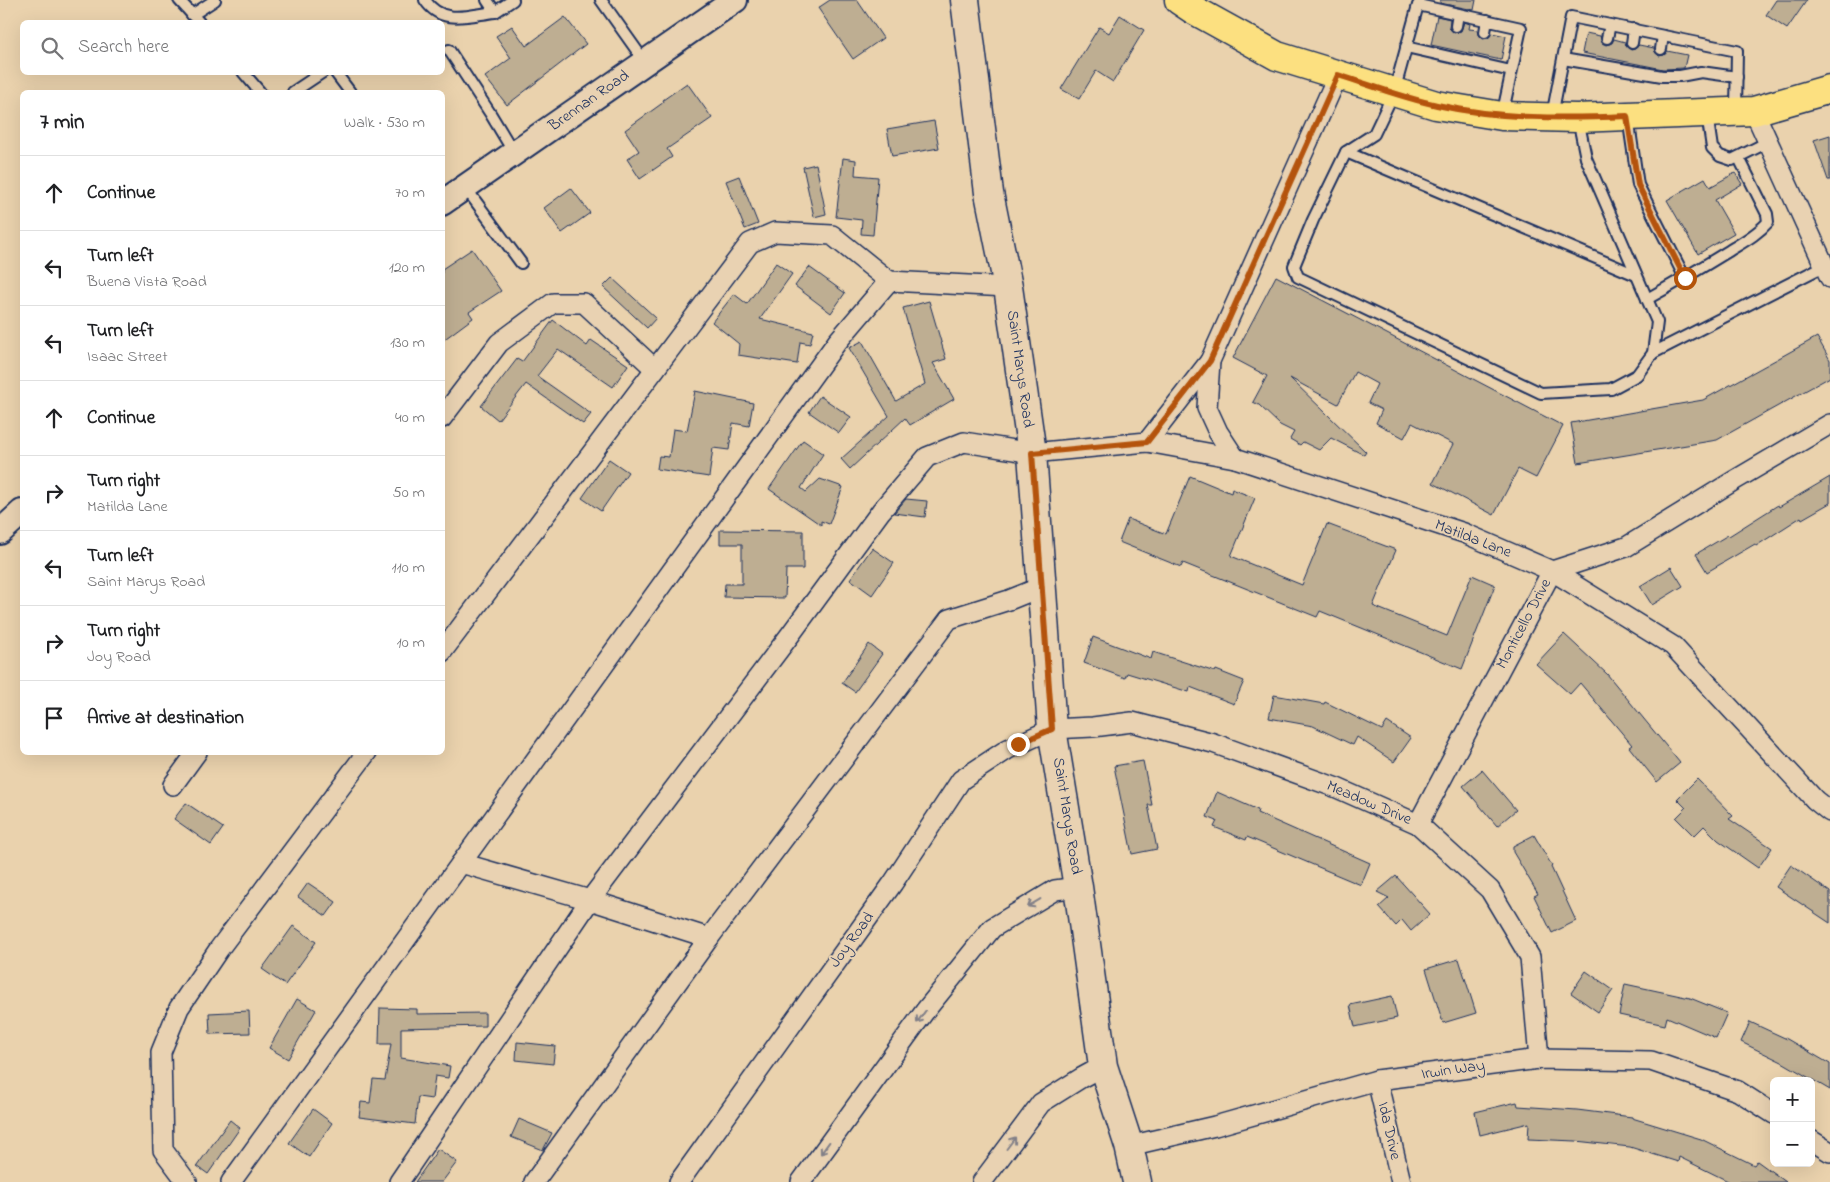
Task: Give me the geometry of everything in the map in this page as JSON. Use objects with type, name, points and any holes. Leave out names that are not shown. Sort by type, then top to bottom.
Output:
[{"type":"main road","name":"Saint Marys Road","points":[[965,0],[989,193],[1008,287],[1032,453],[1052,729],[1078,887],[1103,1066],[1129,1146],[1137,1182]]},
{"type":"main road","points":[[1179,0],[1277,56],[1436,105],[1502,116],[1564,118],[1745,112],[1830,89]]},
{"type":"street","name":"Brennan Road","points":[[445,200],[735,0]]},
{"type":"street","points":[[1147,442],[1210,361],[1338,75]]},
{"type":"street","points":[[1745,112],[1768,142],[1827,272]]},
{"type":"street","points":[[445,648],[750,243],[775,232],[832,235],[889,281],[1008,287]]},
{"type":"street","points":[[231,1182],[837,342],[889,281]]},
{"type":"street","points":[[445,414],[499,343],[553,303],[584,303],[655,369]]},
{"type":"street","points":[[1210,361],[1207,408],[1218,432],[1235,458]]},
{"type":"street","name":"Monticello Drive","points":[[1418,824],[1552,571],[1626,547],[1830,424]]},
{"type":"street","name":"Matilda Lane","points":[[399,1182],[590,900],[881,511],[927,457],[964,442],[1032,453],[1147,442],[1235,458],[1464,533],[1552,571],[1673,646],[1815,800],[1830,812]]},
{"type":"street","points":[[0,532],[20,514]]},
{"type":"street","points":[[534,1182],[709,938],[949,619],[1009,600],[1041,587]]},
{"type":"street","name":"Meadow Drive","points":[[1052,729],[1132,722],[1213,743],[1337,788],[1418,824],[1490,890],[1530,957],[1539,1059]]},
{"type":"street","name":"Joy Road","points":[[679,1182],[893,883],[961,780],[1008,749],[1052,729]]},
{"type":"street","points":[[173,785],[195,755]]},
{"type":"street","points":[[187,1182],[163,1150],[161,1052],[180,1008],[219,949],[364,755]]},
{"type":"street","points":[[461,863],[590,900],[709,938]]},
{"type":"street","points":[[801,1182],[925,1011],[992,928],[1055,890],[1078,887]]},
{"type":"street","name":"Irwin Way","points":[[1129,1146],[1215,1126],[1377,1080],[1539,1059],[1651,1061],[1738,1090],[1770,1111]]},
{"type":"street","points":[[982,1182],[1041,1104],[1103,1066]]},
{"type":"street","name":"Ida Drive","points":[[1377,1080],[1401,1182]]},
{"type":"street","points":[[1815,1143],[1830,1152]]},
{"type":"lane","points":[[179,0],[195,19],[215,0]]},
{"type":"lane","points":[[425,0],[432,10],[450,18],[495,12],[513,0]]},
{"type":"lane","points":[[487,0],[495,12]]},
{"type":"lane","points":[[601,0],[645,62]]},
{"type":"lane","points":[[1502,116],[1521,28],[1418,5],[1394,92],[1374,134],[1346,152],[1294,266],[1298,277],[1541,393],[1611,389],[1637,375],[1653,353],[1827,272]]},
{"type":"lane","points":[[1456,26],[1458,14]]},
{"type":"lane","points":[[1653,353],[1656,322],[1586,158],[1564,118],[1563,59],[1571,17],[1737,51],[1737,77],[1745,112]]},
{"type":"lane","points":[[1485,32],[1487,20]]},
{"type":"lane","points":[[1607,38],[1610,25]]},
{"type":"lane","points":[[1632,43],[1634,29]]},
{"type":"lane","points":[[1661,50],[1663,36]]},
{"type":"lane","points":[[1406,47],[1452,53],[1511,71]]},
{"type":"lane","points":[[449,50],[514,154]]},
{"type":"lane","points":[[1563,59],[1604,62],[1680,76],[1701,72],[1737,77]]},
{"type":"lane","points":[[246,75],[258,90]]},
{"type":"lane","points":[[296,90],[318,75]]},
{"type":"lane","points":[[337,75],[348,90]]},
{"type":"lane","points":[[1707,113],[1712,148],[1720,156],[1732,160],[1739,158],[1768,142]]},
{"type":"lane","points":[[1627,116],[1638,185],[1685,278]]},
{"type":"lane","points":[[1346,152],[1636,275]]},
{"type":"lane","points":[[1647,299],[1744,241],[1768,222],[1767,214],[1739,158]]},
{"type":"lane","points":[[465,187],[521,264]]},
{"type":"building","points":[[830,0],[857,0],[883,38],[853,59],[818,8]]},
{"type":"building","points":[[1440,0],[1476,0],[1474,10],[1440,3]]},
{"type":"building","points":[[1776,0],[1807,0],[1787,29],[1766,15]]},
{"type":"building","points":[[1120,15],[1144,30],[1113,82],[1096,71],[1079,99],[1061,89],[1099,27],[1109,33]]},
{"type":"building","points":[[1437,16],[1450,19],[1449,28],[1454,33],[1461,31],[1464,22],[1470,24],[1469,29],[1478,30],[1479,35],[1483,39],[1488,38],[1492,33],[1506,36],[1501,60],[1431,45]]},
{"type":"building","points":[[565,17],[586,44],[507,105],[485,77],[511,58],[496,36],[512,26],[526,46]]},
{"type":"building","points":[[1586,33],[1600,36],[1602,43],[1606,45],[1612,43],[1614,39],[1625,42],[1626,46],[1631,50],[1639,45],[1654,48],[1659,56],[1664,55],[1667,51],[1687,55],[1684,68],[1663,69],[1582,53]]},
{"type":"building","points":[[687,83],[712,118],[667,149],[672,157],[640,179],[627,159],[639,151],[625,130]]},
{"type":"building","points":[[934,121],[939,148],[892,156],[887,129]]},
{"type":"building","points":[[1830,135],[1830,180],[1828,180],[1814,140]]},
{"type":"building","points":[[843,158],[856,160],[855,175],[878,177],[873,235],[861,234],[862,220],[836,217]]},
{"type":"building","points":[[816,164],[826,214],[814,217],[803,167]]},
{"type":"building","points":[[1735,173],[1742,184],[1715,200],[1734,233],[1698,254],[1667,200],[1705,178],[1710,187]]},
{"type":"building","points":[[739,176],[758,224],[745,229],[726,181]]},
{"type":"building","points":[[571,188],[590,213],[562,233],[544,208]]},
{"type":"building","points":[[472,249],[501,291],[469,312],[473,318],[445,339],[445,267]]},
{"type":"building","points":[[776,263],[792,274],[760,319],[813,332],[810,344],[800,342],[797,364],[738,355],[739,344],[712,322],[734,294],[747,304]]},
{"type":"building","points":[[809,267],[845,293],[831,313],[795,286]]},
{"type":"building","points":[[1276,276],[1563,426],[1536,478],[1518,469],[1494,515],[1433,483],[1453,444],[1412,423],[1404,438],[1376,423],[1382,410],[1368,403],[1377,384],[1355,372],[1338,404],[1290,378],[1366,452],[1364,455],[1331,438],[1319,450],[1303,442],[1300,445],[1290,439],[1294,432],[1280,425],[1259,405],[1253,402],[1267,376],[1233,358]]},
{"type":"building","points":[[612,278],[656,318],[647,328],[603,287]]},
{"type":"building","points":[[929,301],[946,359],[933,363],[954,399],[910,425],[905,418],[850,469],[841,459],[889,416],[849,348],[862,341],[896,401],[925,384],[903,308]]},
{"type":"building","points":[[553,320],[587,346],[591,340],[628,365],[613,387],[558,349],[537,376],[591,414],[583,424],[526,384],[498,420],[481,406],[517,359],[522,362]]},
{"type":"building","points":[[1817,337],[1830,360],[1830,377],[1717,440],[1578,463],[1571,423],[1703,400]]},
{"type":"building","points":[[695,391],[753,403],[749,426],[733,423],[729,450],[713,448],[709,477],[657,469],[659,456],[669,457],[673,429],[687,431]]},
{"type":"building","points":[[820,396],[851,417],[839,433],[809,412]]},
{"type":"building","points":[[803,440],[823,454],[801,488],[806,492],[820,479],[843,487],[829,524],[821,521],[821,525],[769,489]]},
{"type":"building","points":[[609,459],[628,472],[601,511],[582,498]]},
{"type":"building","points":[[1190,476],[1231,493],[1232,489],[1255,498],[1231,556],[1302,585],[1327,524],[1396,550],[1373,606],[1447,636],[1472,575],[1495,585],[1462,669],[1320,611],[1317,617],[1183,563],[1181,567],[1119,542],[1128,519],[1166,534]]},
{"type":"building","points":[[1830,477],[1830,503],[1802,519],[1801,517],[1756,546],[1755,544],[1707,572],[1696,554],[1778,505],[1779,507]]},
{"type":"building","points":[[906,499],[927,501],[925,517],[894,513]]},
{"type":"building","points":[[720,530],[803,531],[803,569],[786,569],[785,598],[724,597],[725,584],[742,584],[742,544],[720,544]]},
{"type":"building","points":[[872,548],[894,563],[872,595],[850,579]]},
{"type":"building","points":[[1671,567],[1683,586],[1652,605],[1640,586]]},
{"type":"building","points":[[1564,634],[1607,674],[1680,763],[1657,782],[1629,747],[1632,745],[1580,683],[1570,694],[1536,664]]},
{"type":"building","points":[[1093,637],[1151,659],[1153,652],[1215,672],[1216,670],[1244,681],[1234,704],[1190,687],[1189,692],[1127,673],[1125,678],[1084,663]]},
{"type":"building","points":[[869,644],[882,654],[855,692],[842,683]]},
{"type":"building","points":[[1274,695],[1324,704],[1325,702],[1382,730],[1387,722],[1411,738],[1394,762],[1357,737],[1353,745],[1313,726],[1269,718]]},
{"type":"building","points":[[1143,761],[1152,805],[1148,805],[1157,849],[1132,854],[1114,766]]},
{"type":"building","points":[[1482,770],[1516,810],[1497,826],[1463,786]]},
{"type":"building","points":[[1697,779],[1733,816],[1729,819],[1772,848],[1758,868],[1718,840],[1704,826],[1694,836],[1676,818],[1686,808],[1677,799]]},
{"type":"building","points":[[1217,792],[1258,810],[1257,813],[1370,863],[1361,885],[1247,837],[1246,840],[1214,827],[1217,821],[1207,817]]},
{"type":"building","points":[[186,803],[223,828],[211,845],[174,819]]},
{"type":"building","points":[[1534,835],[1552,866],[1576,921],[1552,933],[1534,896],[1538,894],[1513,852],[1513,846]]},
{"type":"building","points":[[1791,865],[1830,892],[1830,923],[1776,887]]},
{"type":"building","points":[[1396,876],[1430,914],[1411,931],[1402,920],[1396,926],[1379,907],[1389,898],[1377,892]]},
{"type":"building","points":[[308,883],[336,902],[326,916],[298,897]]},
{"type":"building","points":[[293,926],[316,942],[285,985],[262,969]]},
{"type":"building","points":[[1459,959],[1476,1013],[1443,1023],[1426,969]]},
{"type":"building","points":[[1586,971],[1613,990],[1598,1012],[1571,993]]},
{"type":"building","points":[[1625,984],[1690,998],[1727,1013],[1716,1038],[1667,1017],[1665,1025],[1619,1015]]},
{"type":"building","points":[[1392,996],[1397,1018],[1355,1027],[1350,1005]]},
{"type":"building","points":[[297,999],[316,1010],[288,1059],[269,1048]]},
{"type":"building","points":[[380,1008],[417,1009],[417,1014],[485,1013],[485,1026],[401,1028],[401,1058],[450,1066],[448,1078],[435,1076],[432,1099],[418,1097],[415,1124],[359,1117],[361,1102],[370,1103],[373,1079],[385,1080],[391,1044],[379,1044]]},
{"type":"building","points":[[249,1011],[250,1033],[210,1034],[209,1013]]},
{"type":"building","points":[[1750,1022],[1787,1039],[1830,1064],[1830,1090],[1815,1081],[1815,1077],[1808,1077],[1741,1042]]},
{"type":"building","points":[[517,1042],[555,1046],[553,1064],[516,1060]]},
{"type":"building","points":[[1517,1102],[1518,1106],[1577,1110],[1632,1117],[1701,1139],[1754,1165],[1757,1161],[1786,1182],[1730,1182],[1679,1157],[1678,1162],[1630,1147],[1576,1141],[1528,1139],[1529,1123],[1480,1135],[1475,1112]]},
{"type":"building","points":[[313,1109],[332,1123],[309,1157],[289,1143]]},
{"type":"building","points":[[519,1119],[552,1133],[543,1150],[511,1137]]},
{"type":"building","points":[[230,1120],[240,1128],[208,1174],[197,1166]]},
{"type":"building","points":[[438,1149],[457,1162],[442,1182],[415,1182]]},
{"type":"route","points":[[1018,744],[1052,729],[1032,453],[1147,442],[1210,361],[1338,75],[1436,105],[1502,116],[1577,118],[1627,116],[1638,185],[1685,278]]}]
